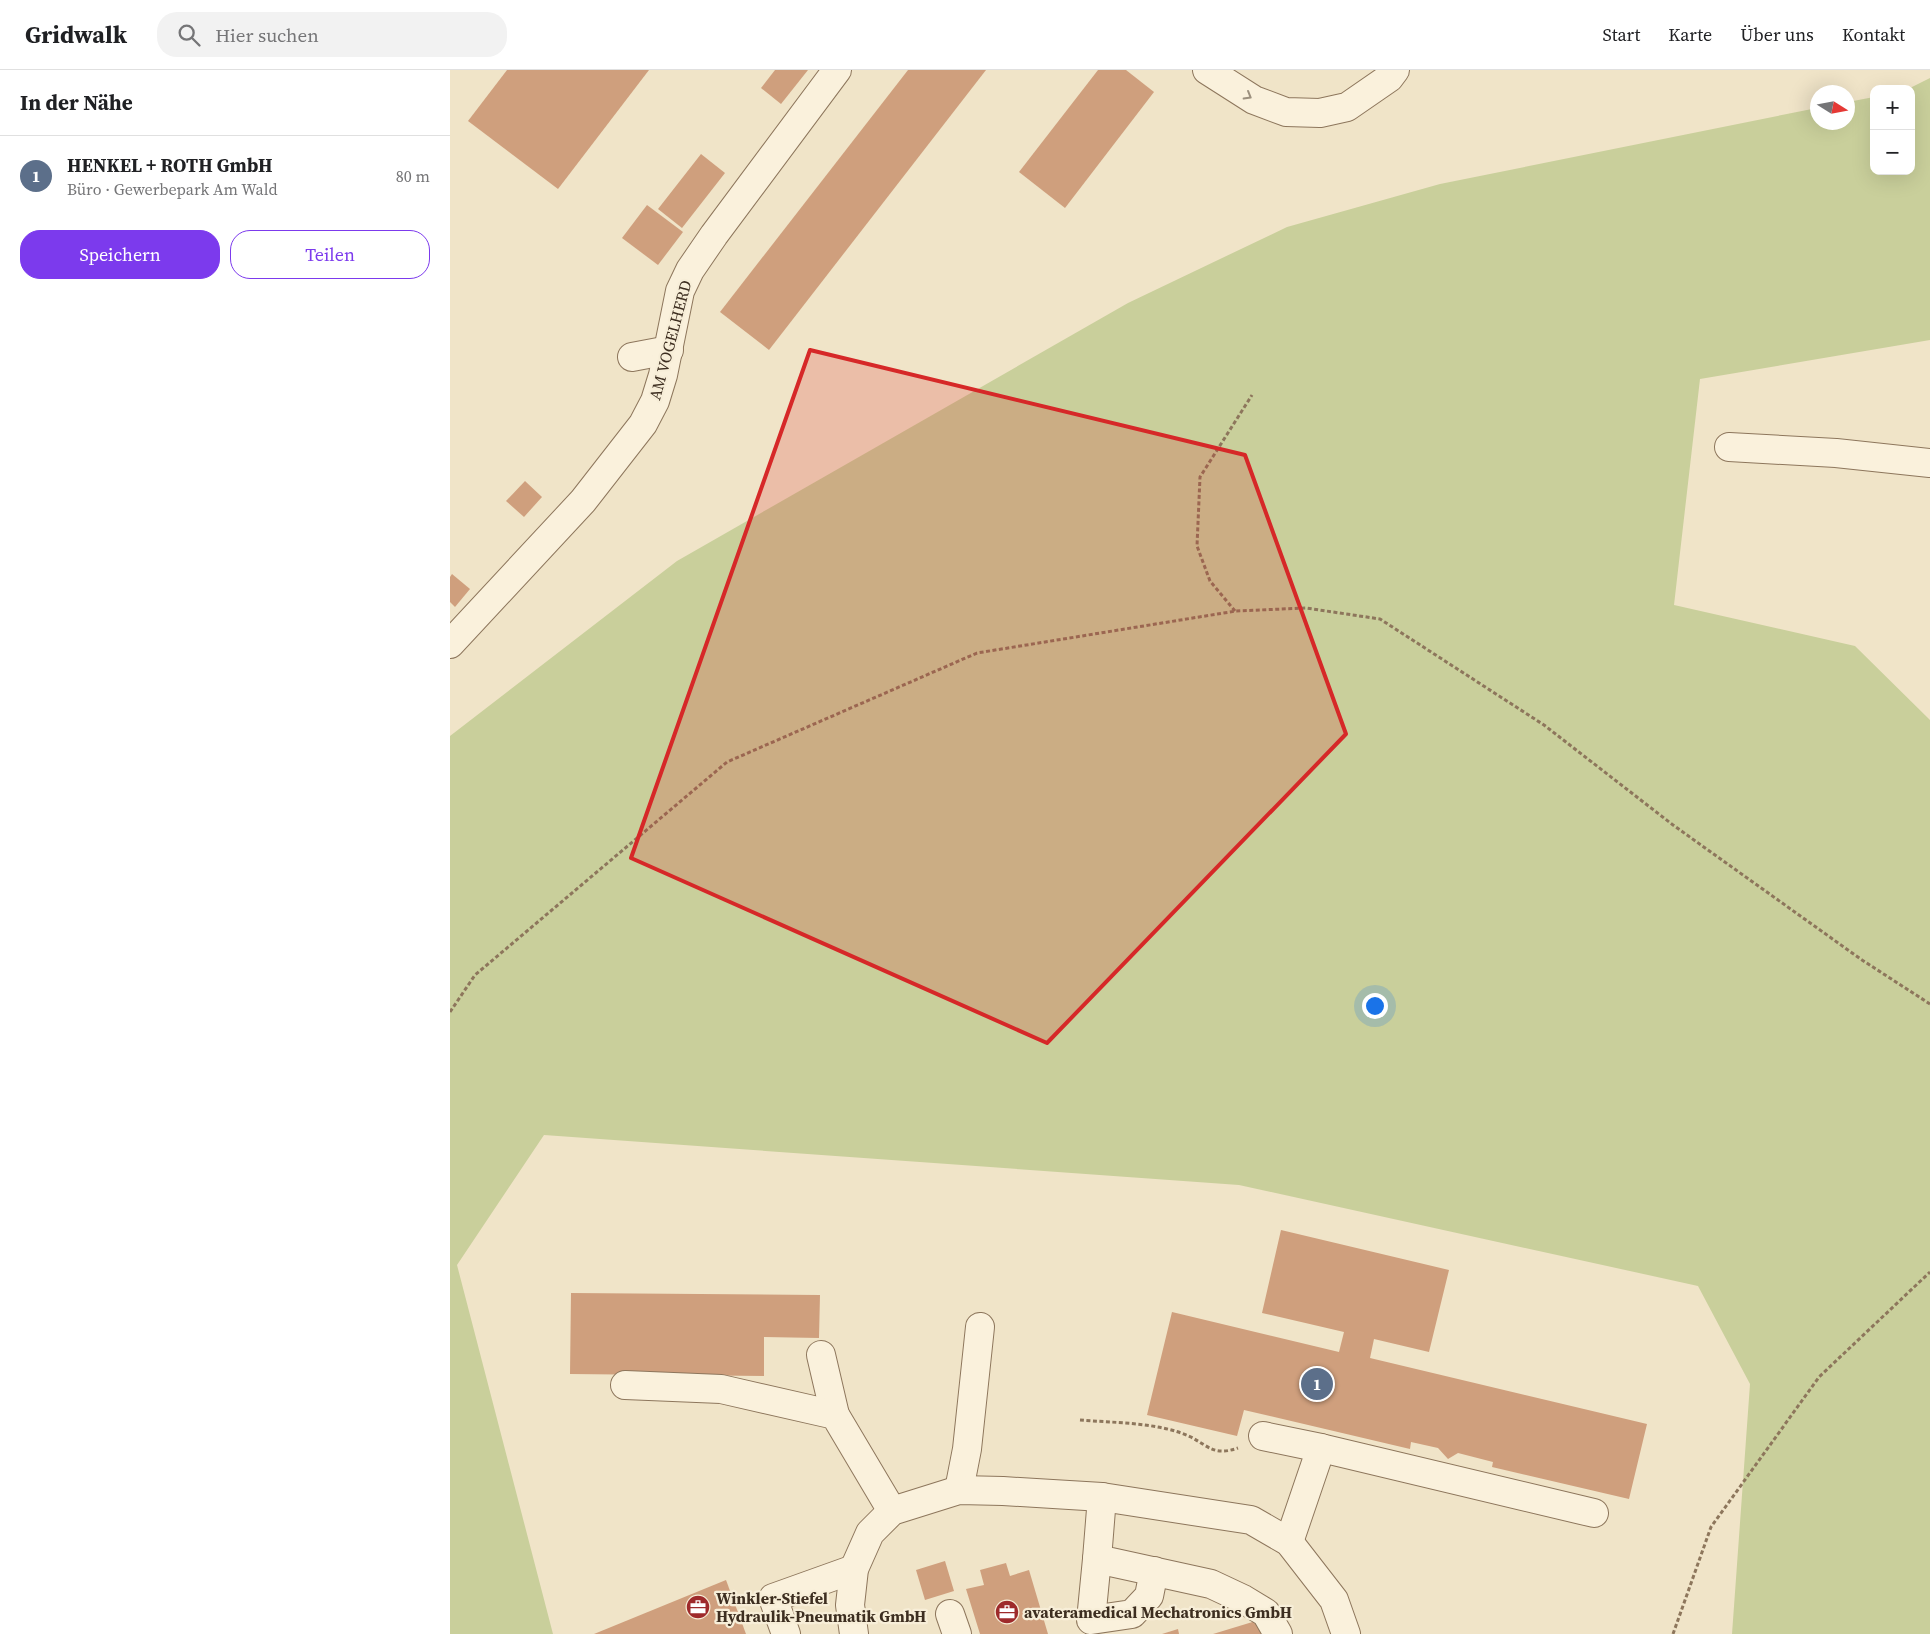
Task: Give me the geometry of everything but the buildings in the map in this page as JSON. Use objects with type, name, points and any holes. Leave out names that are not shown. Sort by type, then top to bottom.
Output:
[{"type":"street","name":"AM VOGELHERD","points":[[450,644],[583,501],[638,431],[655,401],[669,350],[680,291],[690,270],[714,235],[838,70]]},
{"type":"street","points":[[1207,70],[1254,100],[1286,112],[1320,113],[1347,107],[1389,78],[1395,70]]},
{"type":"street","points":[[632,357],[669,350]]},
{"type":"street","points":[[1728,447],[1836,453],[1930,463]]},
{"type":"street","points":[[959,1490],[967,1449],[980,1327]]},
{"type":"street","points":[[821,1355],[835,1415],[892,1511]]},
{"type":"street","points":[[624,1386],[721,1389],[835,1415]]},
{"type":"street","points":[[1263,1436],[1594,1513]]},
{"type":"street","points":[[1289,1542],[1321,1448]]},
{"type":"street","points":[[854,1634],[850,1605],[854,1569],[870,1533],[892,1511],[959,1490],[1102,1497],[1252,1520],[1289,1542],[1334,1600],[1343,1634]]},
{"type":"street","points":[[1102,1497],[1091,1620],[1132,1614],[1149,1596],[1154,1571]]},
{"type":"street","points":[[1097,1559],[1211,1584],[1244,1599],[1266,1613],[1278,1634]]},
{"type":"street","points":[[786,1634],[773,1598],[854,1569]]},
{"type":"path","points":[[1236,611],[1210,581],[1196,546],[1200,477],[1252,395]]},
{"type":"path","points":[[450,1012],[475,975],[727,762],[977,653],[1236,611],[1306,608],[1380,619],[1544,725],[1673,825],[1862,960],[1930,1004]]},
{"type":"path","points":[[1673,1634],[1711,1527],[1819,1377],[1930,1272]]},
{"type":"path","points":[[1080,1420],[1162,1428],[1190,1437],[1207,1448],[1226,1452],[1249,1444],[1263,1436]]},
{"type":"highlighted area","points":[[810,350],[1245,455],[1346,734],[1047,1043],[631,858]]},
{"type":"green space","points":[[1930,78],[1930,340],[1700,379],[1674,605],[1855,646],[1930,720],[1930,1634],[1732,1634],[1750,1384],[1698,1286],[1239,1185],[544,1135],[457,1265],[553,1634],[450,1634],[450,736],[677,561],[1128,303],[1287,227],[1440,184],[1810,109],[1810,130],[1855,130],[1855,101],[1870,98],[1870,175],[1915,175],[1915,86]]},
{"type":"place","name":"HENKEL + ROTH GmbH","points":[[1317,1384]]},
{"type":"place","name":"Winkler-Stiefel Hydraulik-Pneumatik GmbH","points":[[698,1607]]},
{"type":"place","name":"avateramedical Mechatronics GmbH","points":[[1007,1612]]}]
